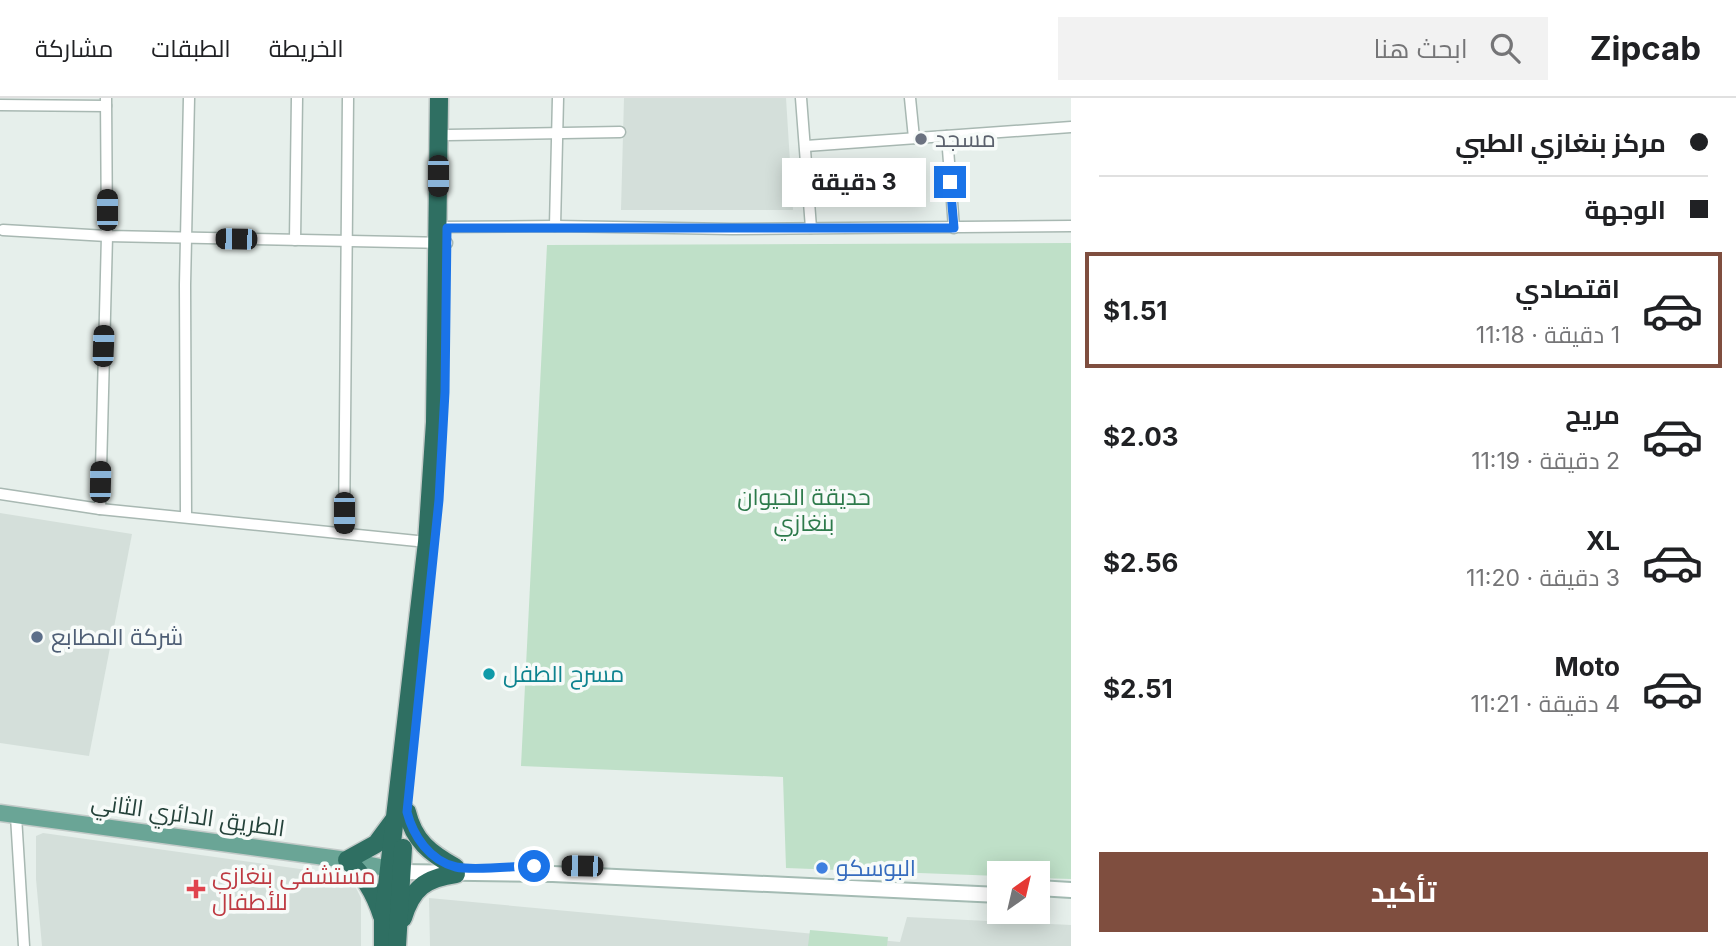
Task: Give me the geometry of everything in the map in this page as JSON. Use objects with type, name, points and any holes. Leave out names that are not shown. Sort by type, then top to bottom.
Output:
[{"type":"highway","points":[[392,943],[395,867],[439,511],[445,392],[439,98]]},
{"type":"highway","points":[[392,943],[370,887],[347,860],[376,844],[401,815],[427,542],[435,422],[448,98]]},
{"type":"highway","points":[[401,815],[427,850],[456,870]]},
{"type":"highway","points":[[383,920],[395,867]]},
{"type":"highway","points":[[392,943],[407,906],[419,888],[456,870]]},
{"type":"main road","name":"الطريق الدائري الثاني","points":[[8,814],[395,867]]},
{"type":"main road","points":[[395,867],[987,894]]},
{"type":"main road","points":[[456,870],[605,867],[987,885]]},
{"type":"main road","points":[[1050,889],[1071,890]]},
{"type":"main road","points":[[1050,898],[1071,899]]},
{"type":"street","points":[[186,516],[189,98]]},
{"type":"street","points":[[295,240],[297,98]]},
{"type":"street","points":[[344,533],[348,98]]},
{"type":"street","points":[[555,226],[555,134],[558,98]]},
{"type":"street","points":[[801,98],[811,228]]},
{"type":"street","points":[[910,98],[914,138]]},
{"type":"street","points":[[0,105],[106,102],[107,236],[100,509]]},
{"type":"street","points":[[806,146],[1071,127]]},
{"type":"street","points":[[448,135],[620,132]]},
{"type":"street","points":[[947,136],[954,228]]},
{"type":"street","points":[[1,230],[107,236],[345,241],[555,226],[1071,226]]},
{"type":"street","points":[[0,494],[100,509],[427,542]]},
{"type":"street","points":[[8,814],[24,946]]},
{"type":"shaded area","points":[[624,98],[786,98],[793,210],[621,210]]},
{"type":"shaded area","points":[[0,513],[132,534],[89,756],[0,743]]},
{"type":"shaded area","name":"مستشفى بنغازي للأطفال","points":[[43,833],[350,876],[361,898],[361,946],[42,946],[36,879],[36,836]]},
{"type":"shaded area","points":[[429,898],[900,942],[907,917],[987,921],[987,924],[1071,925],[1071,946],[430,946]]},
{"type":"green space","name":"حديقة الحيوان بنغازي","points":[[1071,243],[1071,879],[1050,878],[1050,861],[987,861],[987,876],[786,868],[783,777],[521,766],[547,245]]},
{"type":"green space","points":[[810,930],[888,937],[887,946],[808,946]]},
{"type":"place","name":"مسجد","points":[[921,139]]},
{"type":"place","name":"شركة المطابع","points":[[37,637]]},
{"type":"place","name":"مسرح الطفل","points":[[489,674]]},
{"type":"place","name":"البوسكو","points":[[822,868]]},
{"type":"place","name":"مستشفى بنغازي للأطفال","points":[[196,889]]},
{"type":"route","points":[[534,866],[456,867],[427,850],[417,839],[407,812],[439,500],[445,392],[447,228],[954,228],[950,182]]}]
